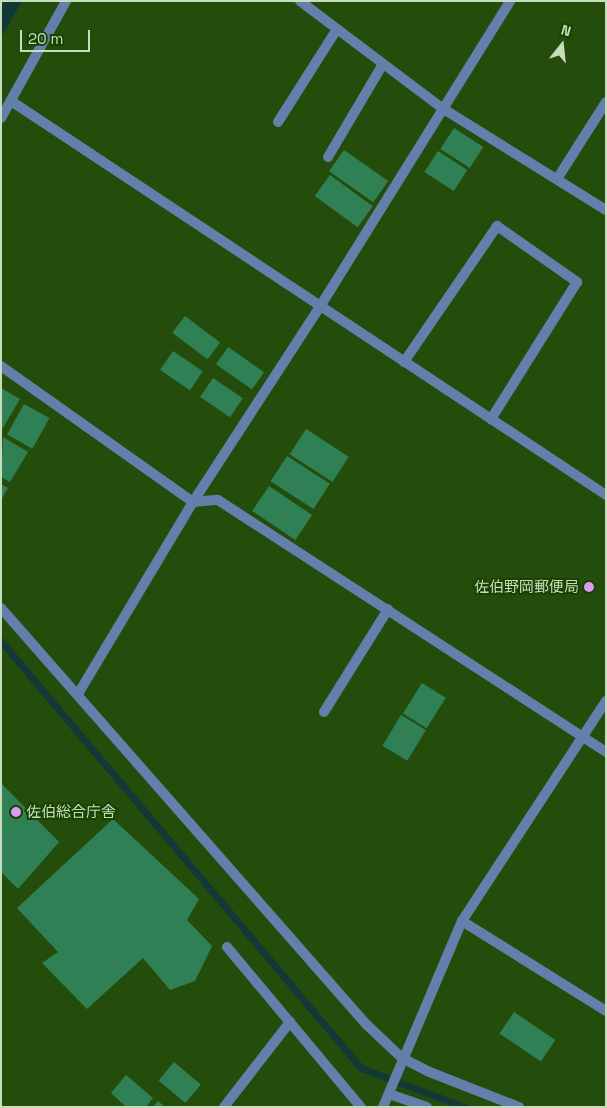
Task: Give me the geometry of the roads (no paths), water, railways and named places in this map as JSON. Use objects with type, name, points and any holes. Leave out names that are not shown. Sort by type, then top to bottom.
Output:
[{"type":"street","points":[[1,118],[66,1]]},
{"type":"street","points":[[300,1],[442,108],[606,210]]},
{"type":"street","points":[[78,694],[193,502],[321,305],[510,1]]},
{"type":"street","points":[[278,122],[337,29]]},
{"type":"street","points":[[328,157],[383,64]]},
{"type":"street","points":[[11,101],[288,287],[321,305],[606,495]]},
{"type":"street","points":[[557,179],[606,102]]},
{"type":"street","points":[[404,362],[497,226],[577,282],[491,419]]},
{"type":"street","points":[[1,366],[193,502],[218,500],[606,752]]},
{"type":"street","points":[[1,608],[366,1024],[402,1058],[427,1071],[519,1107]]},
{"type":"street","points":[[324,712],[388,609]]},
{"type":"street","points":[[383,1107],[402,1058],[462,920],[606,701]]},
{"type":"street","points":[[462,920],[606,1011]]},
{"type":"street","points":[[227,947],[362,1107]]},
{"type":"street","points":[[224,1107],[290,1022]]},
{"type":"street","points":[[391,1090],[427,1107]]},
{"type":"water","points":[[1,1],[22,1],[1,38]]},
{"type":"waterway","points":[[1,641],[361,1068],[465,1107]]},
{"type":"place","name":"佐伯野岡郵便局","points":[[589,587]]},
{"type":"place","name":"佐伯総合庁舎","points":[[16,812]]}]
